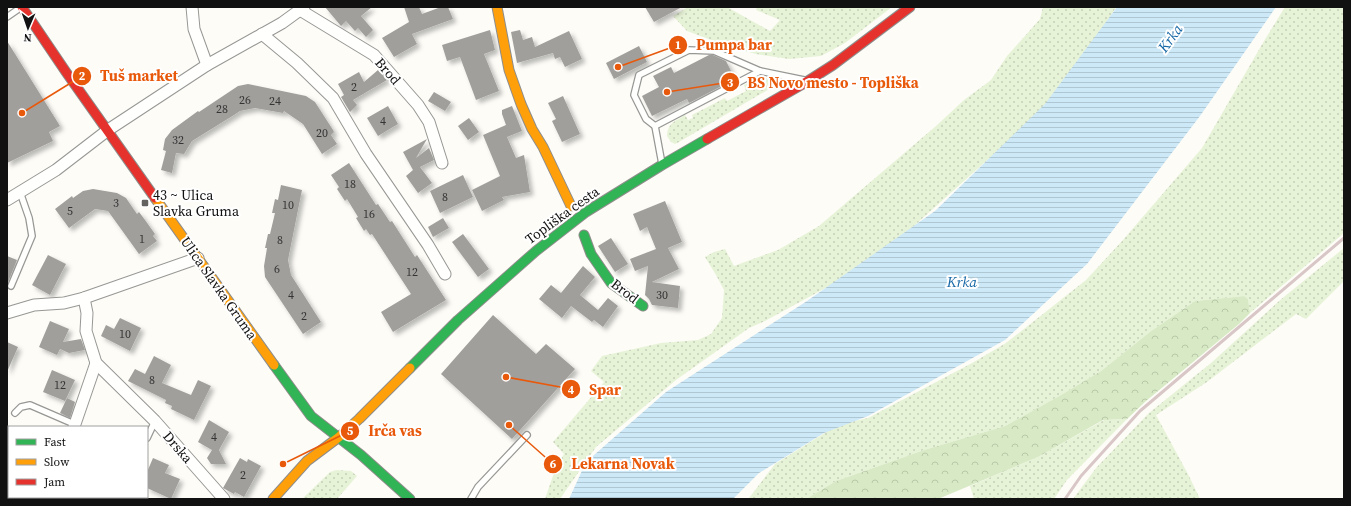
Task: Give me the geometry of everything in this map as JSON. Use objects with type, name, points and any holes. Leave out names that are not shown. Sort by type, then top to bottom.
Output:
[{"type":"street","name":"Ulica Slavka Gruma","points":[[22,7],[266,356],[311,416],[339,437],[410,499]]},
{"type":"street","points":[[192,7],[194,29],[207,65]]},
{"type":"street","points":[[497,7],[509,70],[521,104],[571,206]]},
{"type":"street","name":"Topliška cesta","points":[[273,499],[307,462],[339,437],[458,320],[536,251],[586,212],[662,164],[808,81],[833,65],[910,7]]},
{"type":"street","name":"Brod","points":[[262,34],[302,9],[374,55],[418,105],[430,122],[442,163]]},
{"type":"street","points":[[7,200],[56,170],[108,130],[207,65],[262,34],[297,63],[332,98],[366,154],[428,245],[445,274]]},
{"type":"street","name":"Brod","points":[[584,235],[592,254],[611,283],[643,306]]},
{"type":"street","points":[[7,313],[34,305],[64,303],[84,298],[198,258]]},
{"type":"street","name":"Drska","points":[[84,298],[87,313],[86,331],[96,364],[155,421],[224,499]]},
{"type":"street","points":[[74,426],[96,364]]},
{"type":"lane","points":[[7,17],[22,7]]},
{"type":"lane","points":[[662,164],[655,126],[646,119],[634,95],[639,75],[689,50],[714,51],[760,71],[808,81]]},
{"type":"lane","points":[[655,126],[760,71]]},
{"type":"lane","points":[[11,286],[32,236],[29,218],[20,192]]},
{"type":"lane","points":[[15,413],[21,407],[30,405],[74,426]]},
{"type":"lane","points":[[148,436],[155,421]]},
{"type":"lane","points":[[471,499],[478,487],[527,434]]},
{"type":"green space","points":[[688,7],[727,7],[770,31],[780,20],[756,10],[757,7],[892,7],[845,43],[821,56],[789,59],[756,54],[730,47],[687,31],[673,16]]},
{"type":"green space","points":[[1043,7],[1116,7],[1099,36],[1061,90],[1022,129],[875,261],[765,321],[749,328],[676,380],[596,447],[560,499],[545,499],[556,467],[564,454],[553,442],[604,382],[591,371],[602,356],[661,343],[698,340],[711,334],[722,318],[724,290],[705,257],[714,252],[725,249],[734,266],[778,250],[819,226],[936,126],[964,100],[991,80],[1007,56],[1040,19]]},
{"type":"green space","points":[[1285,7],[1344,7],[1344,233],[1250,313],[1248,299],[1244,296],[1195,301],[1151,331],[1101,371],[1005,426],[924,450],[836,481],[806,499],[746,499],[749,498],[775,464],[828,431],[850,422],[868,418],[974,362],[1006,343],[1086,280],[1123,240],[1202,148]]},
{"type":"green space","points":[[760,77],[771,81],[771,88],[679,142],[675,144],[671,142],[667,136],[670,125],[675,121],[685,115],[688,120],[693,118],[692,115],[725,98],[727,101],[746,91],[744,85]]},
{"type":"green space","points":[[1344,248],[1344,281],[1306,319],[1296,314],[1207,382],[1156,415],[1200,499],[1073,499],[1096,468],[1149,413],[1211,363],[1279,301]]},
{"type":"green space","points":[[1244,296],[1248,299],[1250,313],[1239,324],[1146,401],[1127,419],[1103,420],[1038,457],[938,499],[806,499],[836,481],[924,450],[1005,426],[1101,371],[1151,331],[1195,301]]},
{"type":"green space","points":[[1127,419],[1067,480],[1054,499],[974,499],[970,486],[1038,457],[1104,420]]},
{"type":"green space","points":[[337,470],[351,471],[357,476],[337,499],[302,499],[330,472]]},
{"type":"water","name":"Krka","points":[[1117,7],[1276,7],[1200,116],[1087,264],[1005,340],[868,416],[824,433],[759,473],[733,499],[569,499],[586,462],[666,392],[807,301],[935,211],[1045,104]]},
{"type":"building","points":[[325,7],[372,7],[361,16],[373,30],[366,37],[358,28],[355,31],[346,21],[341,26]]},
{"type":"building","points":[[404,7],[419,7],[422,14],[441,7],[448,7],[453,19],[412,34],[417,44],[394,57],[382,38],[409,22]]},
{"type":"building","points":[[645,7],[682,7],[654,22]]},
{"type":"building","points":[[490,30],[495,50],[484,54],[499,91],[476,100],[460,57],[447,61],[442,45]]},
{"type":"building","points":[[520,30],[523,40],[532,37],[535,47],[569,31],[582,59],[565,67],[560,57],[555,59],[553,53],[517,63],[511,32]]},
{"type":"building","points":[[7,41],[60,126],[49,132],[53,141],[7,163]]},
{"type":"building","points":[[639,46],[647,62],[614,79],[606,63]]},
{"type":"building","points":[[709,55],[713,55],[726,61],[735,79],[689,103],[687,99],[652,116],[642,96],[659,87],[653,76],[671,67],[674,73]]},
{"type":"building","points":[[378,70],[387,80],[353,100],[357,105],[350,112],[341,97],[344,95],[338,84],[359,72],[364,82]]},
{"type":"building","points":[[248,84],[306,96],[315,102],[333,130],[334,132],[331,135],[337,144],[322,154],[303,124],[284,111],[283,113],[255,108],[240,111],[192,141],[184,154],[176,153],[172,173],[161,170],[166,151],[163,150],[165,139],[172,130],[198,111],[199,112],[238,86]]},
{"type":"building","points":[[434,92],[451,102],[445,111],[428,101]]},
{"type":"building","points":[[563,96],[580,134],[562,142],[552,121],[556,119],[548,103]]},
{"type":"building","points":[[388,106],[398,124],[378,136],[367,118]]},
{"type":"building","points":[[512,106],[522,131],[507,137],[516,158],[524,155],[530,192],[502,197],[504,200],[482,211],[472,190],[500,176],[483,135],[506,125],[502,110]]},
{"type":"building","points":[[469,118],[479,132],[468,140],[458,126]]},
{"type":"building","points":[[427,139],[416,158],[429,148],[434,160],[420,167],[432,183],[418,193],[406,176],[413,170],[403,152]]},
{"type":"building","points":[[349,163],[376,205],[378,204],[390,222],[392,221],[415,257],[417,255],[446,300],[393,332],[381,312],[411,294],[372,234],[370,235],[366,229],[364,231],[356,218],[358,217],[347,199],[345,201],[337,189],[339,187],[331,175]]},
{"type":"building","points":[[463,175],[473,197],[440,213],[430,191]]},
{"type":"building","points":[[281,185],[302,190],[288,260],[291,275],[321,322],[303,334],[265,277],[264,266],[267,248],[265,248],[275,213],[272,213],[275,199],[278,200]]},
{"type":"building","points":[[93,189],[117,193],[126,198],[137,214],[139,212],[145,220],[155,234],[153,236],[157,241],[139,254],[108,211],[102,210],[95,209],[69,228],[55,209],[72,196],[73,198],[83,191]]},
{"type":"building","points":[[665,201],[682,242],[668,248],[679,269],[652,282],[680,286],[678,308],[652,305],[645,295],[648,266],[635,271],[630,259],[656,249],[647,227],[640,231],[633,214]]},
{"type":"building","points":[[443,218],[449,228],[433,237],[428,227]]},
{"type":"building","points":[[463,234],[489,269],[478,277],[452,242]]},
{"type":"building","points":[[611,238],[628,264],[615,272],[598,246]]},
{"type":"building","points":[[48,255],[66,264],[50,295],[32,285]]},
{"type":"building","points":[[7,256],[17,260],[7,285]]},
{"type":"building","points":[[583,266],[595,277],[580,295],[598,310],[608,298],[618,306],[603,327],[594,320],[592,322],[571,306],[562,318],[539,299],[551,285],[561,293]]},
{"type":"building","points":[[493,315],[536,354],[546,344],[575,369],[512,439],[441,374]]},
{"type":"building","points":[[120,318],[141,328],[130,351],[101,336],[106,325],[114,329]]},
{"type":"building","points":[[50,321],[69,329],[63,342],[81,339],[85,350],[69,353],[60,349],[57,355],[39,347]]},
{"type":"building","points":[[7,342],[18,347],[7,372]]},
{"type":"building","points":[[154,356],[171,365],[162,383],[191,395],[198,380],[211,386],[194,420],[171,409],[172,406],[165,403],[166,400],[128,381],[135,369],[145,374]]},
{"type":"building","points":[[52,370],[75,380],[65,401],[43,392]]},
{"type":"building","points":[[67,398],[75,402],[70,418],[60,413]]},
{"type":"building","points":[[209,420],[229,432],[219,450],[226,464],[211,464],[207,458],[212,450],[198,442]]},
{"type":"building","points":[[153,458],[169,465],[165,473],[180,479],[171,499],[148,488],[148,470]]},
{"type":"building","points":[[240,458],[247,462],[248,459],[261,466],[244,497],[223,488]]},
{"type":"railway","points":[[1065,499],[1081,476],[1140,411],[1344,238]]},
{"type":"traffic: fast","points":[[410,368],[458,320],[536,251],[586,212],[707,139]]},
{"type":"traffic: fast","points":[[584,235],[591,254],[611,283],[643,306]]},
{"type":"traffic: fast","points":[[274,365],[311,416],[361,455],[410,499]]},
{"type":"traffic: slow","points":[[497,7],[509,70],[521,104],[571,206]]},
{"type":"traffic: slow","points":[[155,198],[274,365]]},
{"type":"traffic: slow","points":[[273,499],[307,461],[339,437],[359,419],[410,368]]},
{"type":"traffic: jam","points":[[22,7],[155,198]]},
{"type":"traffic: jam","points":[[707,139],[833,65],[910,7]]},
{"type":"place","name":"Pumpa bar","points":[[618,67]]},
{"type":"place","name":"BS Novo mesto - Topliška","points":[[667,92]]},
{"type":"place","name":"Tuš market","points":[[22,113]]},
{"type":"place","name":"43 ~ Ulica Slavka Gruma","points":[[145,203]]},
{"type":"place","name":"Spar","points":[[506,377]]},
{"type":"place","name":"Lekarna Novak","points":[[509,425]]},
{"type":"place","name":"Irča vas","points":[[283,464]]}]
